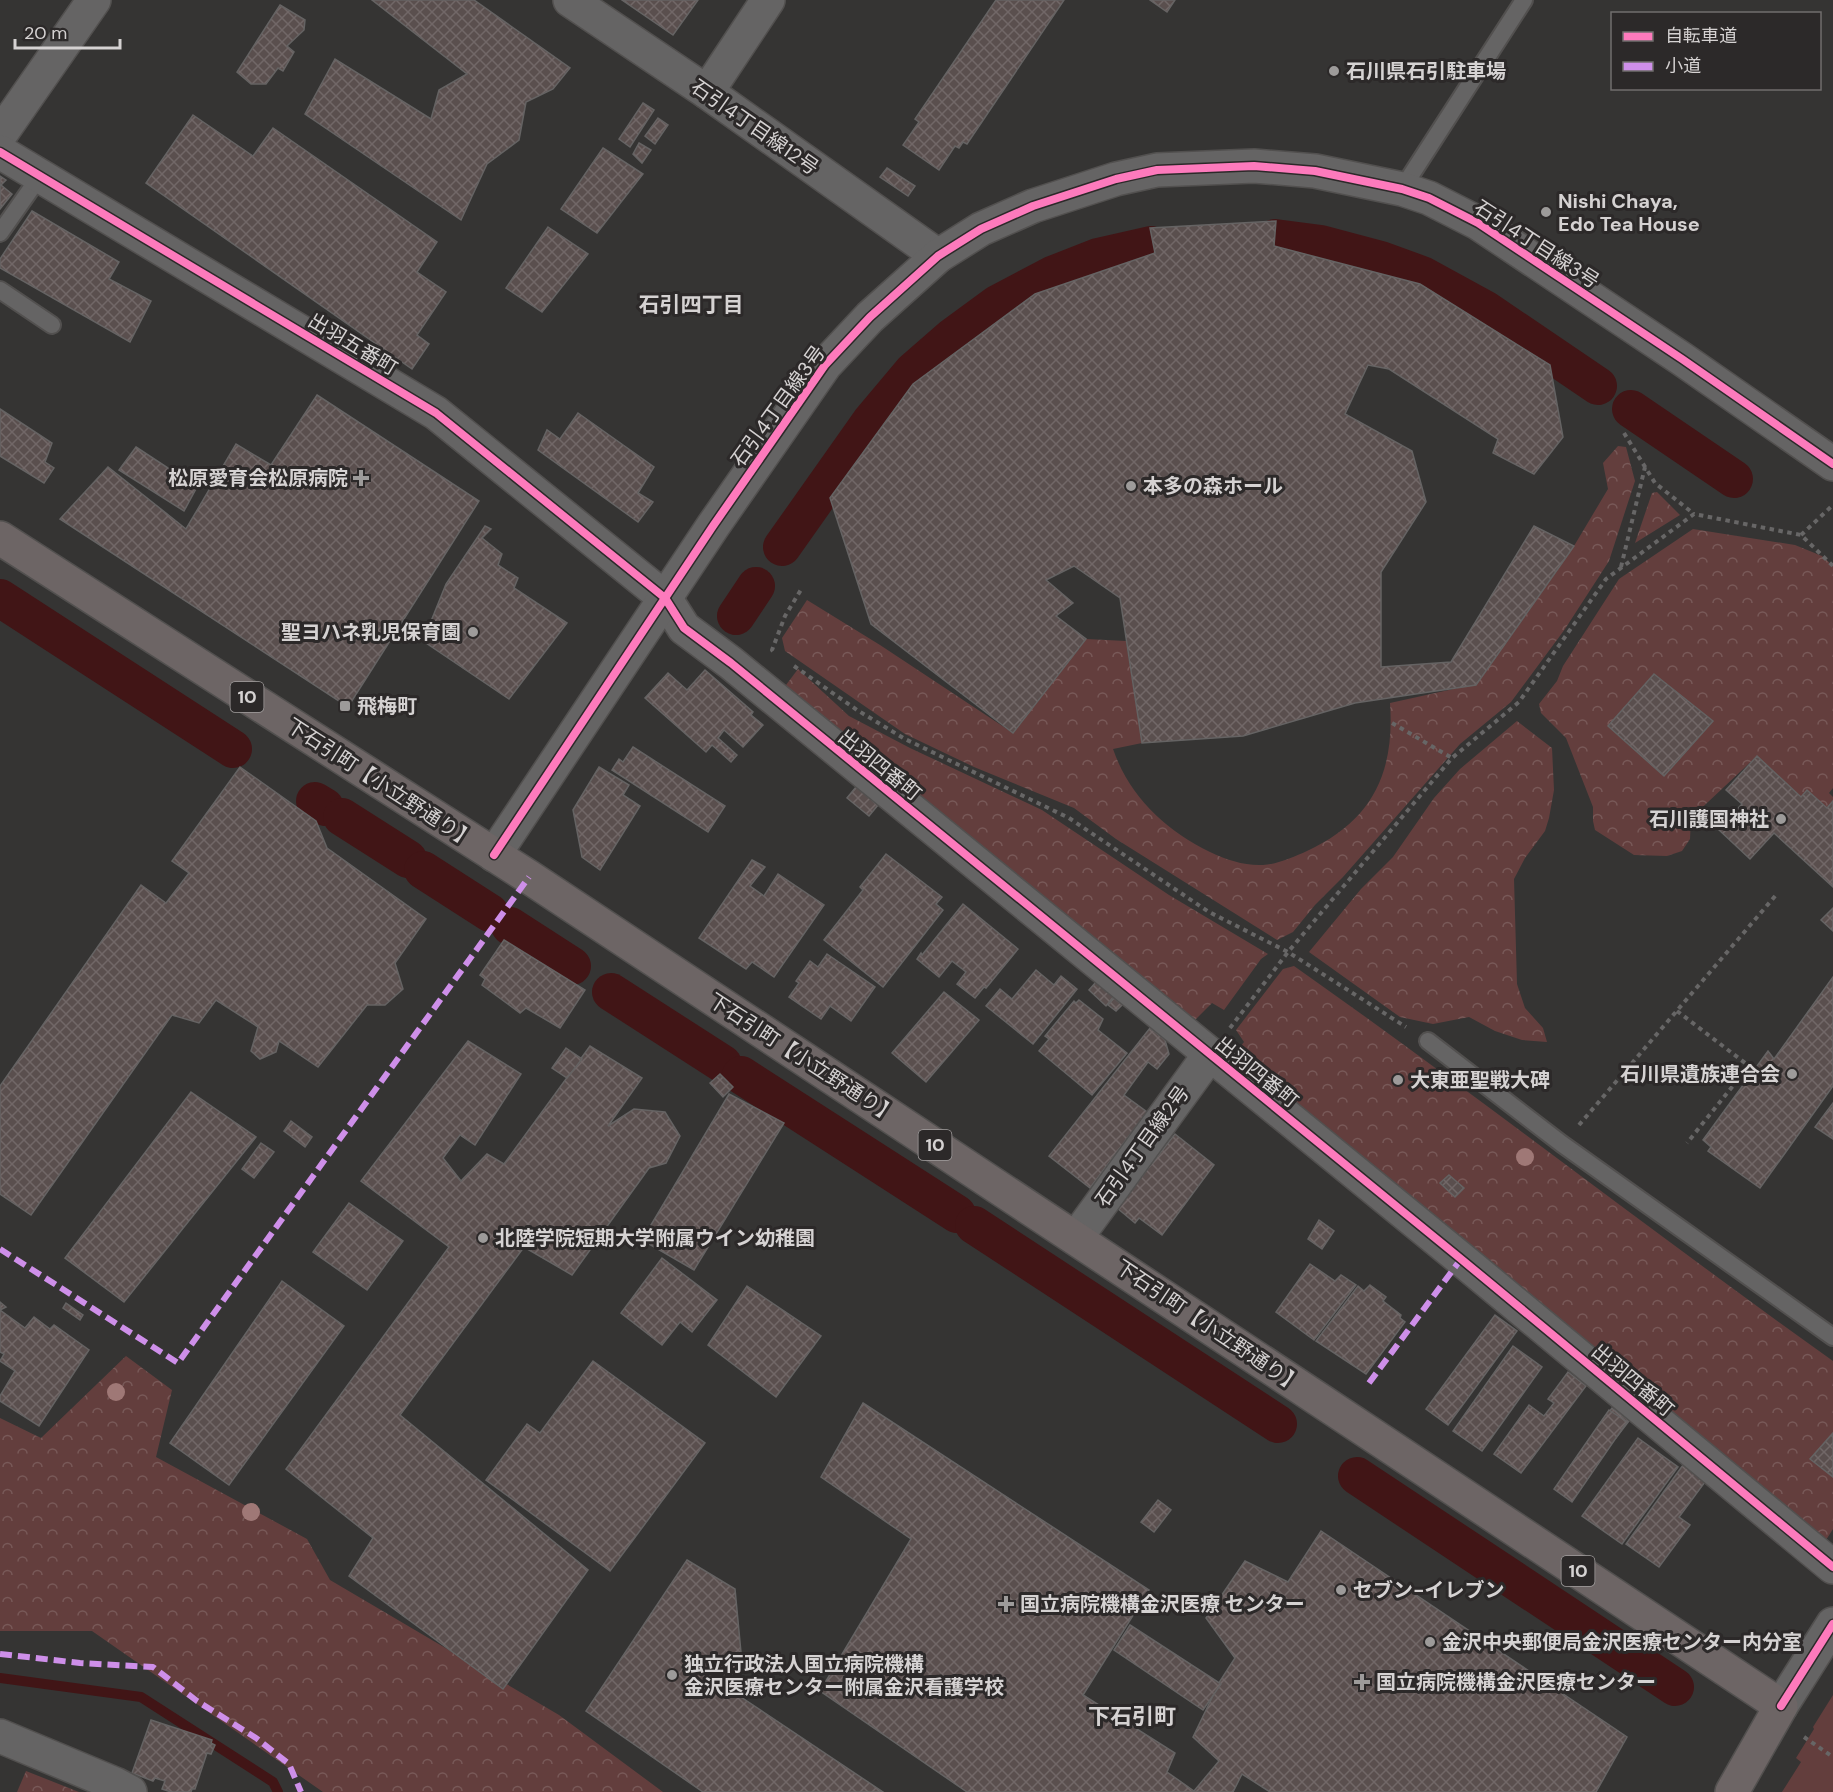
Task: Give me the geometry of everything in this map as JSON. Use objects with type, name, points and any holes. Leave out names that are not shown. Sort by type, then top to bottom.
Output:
[{"type":"main road","name":"下石引町【小立野通り】","points":[[0,538],[494,855],[1781,1706]]},
{"type":"main road","points":[[1732,1792],[1781,1706]]},
{"type":"street","points":[[0,135],[94,0]]},
{"type":"street","name":"石引4丁目線12号","points":[[570,0],[707,92],[938,256]]},
{"type":"street","points":[[707,92],[768,0]]},
{"type":"street","name":"出羽五番町","points":[[0,152],[436,413],[665,598]]},
{"type":"street","name":"石引4丁目線3号","points":[[494,855],[713,526],[825,365],[870,317],[938,256],[981,229],[1033,206],[1116,178],[1156,171],[1254,166],[1315,171],[1402,189],[1429,198],[1478,223],[1682,359],[1833,464]]},
{"type":"street","name":"出羽四番町","points":[[665,598],[684,628],[731,663],[1461,1259],[1833,1568]]},
{"type":"street","name":"石引4丁目線2号","points":[[1076,1238],[1210,1054]]},
{"type":"street","points":[[1781,1706],[1833,1624]]},
{"type":"street","points":[[0,1736],[130,1792]]},
{"type":"lane","points":[[1402,189],[1524,0]]},
{"type":"lane","points":[[0,233],[40,176]]},
{"type":"lane","points":[[0,290],[52,325]]},
{"type":"lane","points":[[1428,1041],[1562,1144],[1833,1337]]},
{"type":"path","points":[[1624,433],[1655,483],[1694,514],[1801,535],[1833,566]]},
{"type":"path","points":[[1621,568],[1645,467]]},
{"type":"path","points":[[1801,535],[1833,505]]},
{"type":"path","points":[[1210,1054],[1288,952],[1452,758],[1519,702],[1606,579],[1694,514]]},
{"type":"path","points":[[780,657],[772,650],[785,616],[802,588]]},
{"type":"path","points":[[789,663],[857,711],[896,733],[1069,818],[1209,912],[1288,952],[1428,1041]]},
{"type":"path","points":[[1392,723],[1452,758]]},
{"type":"path","points":[[1562,1144],[1776,894]]},
{"type":"path","points":[[1677,1011],[1749,1066],[1687,1143]]},
{"type":"path","points":[[1804,1737],[1833,1757]]},
{"type":"green space","points":[[1618,446],[1626,447],[1635,481],[1609,561],[1565,629],[1511,702],[1460,744],[1293,932],[1277,940],[1116,839],[1074,808],[974,767],[905,734],[785,651],[782,638],[807,600],[1013,733],[1086,639],[1126,641],[1142,743],[1113,749],[1120,766],[1139,797],[1164,823],[1216,855],[1250,865],[1274,863],[1286,860],[1329,839],[1348,825],[1363,809],[1375,792],[1383,773],[1391,728],[1390,703],[1476,684],[1574,546],[1608,489],[1603,463]]},
{"type":"green space","points":[[1657,492],[1680,515],[1635,543],[1652,493]]},
{"type":"green space","points":[[1693,529],[1795,545],[1822,556],[1833,566],[1833,788],[1829,793],[1833,801],[1827,808],[1807,790],[1801,797],[1757,756],[1691,818],[1690,839],[1682,851],[1667,856],[1634,855],[1595,830],[1593,807],[1566,738],[1541,713],[1539,704],[1557,681],[1563,666],[1619,579]]},
{"type":"green space","points":[[798,669],[849,716],[910,748],[1042,810],[1169,895],[1268,954],[1261,959],[1224,1010],[1212,1003],[1193,1022],[783,689]]},
{"type":"green space","points":[[1517,721],[1552,748],[1554,790],[1549,818],[1545,831],[1525,858],[1514,879],[1517,984],[1525,1008],[1543,1028],[1547,1042],[1522,1040],[1495,1031],[1469,1017],[1433,1024],[1400,1017],[1309,952],[1361,889],[1393,857],[1434,798],[1460,769]]},
{"type":"green space","points":[[1294,966],[1833,1361],[1833,1529],[1826,1540],[1752,1485],[1233,1056],[1244,1042],[1236,1030],[1283,969]]},
{"type":"green space","points":[[126,1356],[172,1390],[156,1457],[307,1539],[330,1580],[559,1715],[663,1792],[323,1792],[92,1631],[0,1631],[0,1418],[41,1438]]},
{"type":"green space","points":[[1833,1695],[1833,1792],[1782,1792],[1801,1762],[1796,1758]]},
{"type":"green space","points":[[26,1771],[79,1792],[17,1792]]},
{"type":"building","points":[[372,0],[474,0],[570,68],[553,89],[526,102],[519,140],[487,164],[461,220],[305,114],[335,59],[431,119],[439,90],[467,74]]},
{"type":"building","points":[[622,0],[698,0],[673,35]]},
{"type":"building","points":[[996,0],[1064,0],[967,144],[963,142],[959,148],[955,146],[939,170],[903,145],[919,122],[915,119]]},
{"type":"building","points":[[1150,0],[1175,0],[1167,12]]},
{"type":"building","points":[[280,5],[305,20],[304,30],[287,46],[294,52],[283,71],[278,68],[266,84],[251,84],[237,72]]},
{"type":"building","points":[[643,103],[654,110],[630,147],[619,139]]},
{"type":"building","points":[[193,115],[253,156],[273,128],[437,242],[417,272],[446,292],[417,335],[429,344],[412,369],[146,183]]},
{"type":"building","points":[[658,118],[668,125],[655,144],[645,136]]},
{"type":"building","points":[[639,143],[651,150],[642,163],[633,154]]},
{"type":"building","points":[[603,148],[643,174],[597,233],[561,209]]},
{"type":"building","points":[[887,168],[915,186],[908,196],[880,177]]},
{"type":"building","points":[[0,176],[6,180],[1,185],[12,194],[0,209]]},
{"type":"building","points":[[32,211],[119,262],[109,279],[151,301],[130,342],[0,268],[0,259]]},
{"type":"building","name":"本多の森ホール","points":[[1276,221],[1274,246],[1420,284],[1550,365],[1563,437],[1534,474],[1493,453],[1498,439],[1389,369],[1368,365],[1345,414],[1412,451],[1426,502],[1381,572],[1381,667],[1451,662],[1534,526],[1574,546],[1476,685],[1355,703],[1243,736],[1142,743],[1120,598],[1074,566],[1046,580],[1073,603],[1056,616],[1086,639],[1013,733],[871,624],[830,498],[913,384],[1035,294],[1155,253],[1150,228]]},
{"type":"building","points":[[548,227],[588,254],[542,312],[506,288]]},
{"type":"building","points":[[317,395],[479,501],[348,707],[60,519],[108,467],[186,529],[236,444],[271,465]]},
{"type":"building","points":[[0,409],[52,443],[45,462],[54,468],[44,483],[0,456]]},
{"type":"building","points":[[578,413],[654,467],[638,493],[653,502],[638,522],[538,450],[547,430],[560,439]]},
{"type":"building","points":[[136,447],[197,487],[184,511],[119,470]]},
{"type":"building","points":[[485,526],[491,529],[482,538],[502,554],[498,565],[518,578],[514,588],[567,623],[509,699],[423,641],[446,584]]},
{"type":"building","points":[[705,670],[753,712],[751,715],[763,725],[743,747],[724,730],[718,738],[737,755],[731,762],[712,745],[706,752],[645,698],[668,673],[687,690]]},
{"type":"building","points":[[1654,674],[1713,721],[1664,776],[1608,726]]},
{"type":"building","points":[[633,747],[725,806],[708,832],[612,770],[619,759],[623,762]]},
{"type":"building","name":"石川護国神社","points":[[1757,756],[1801,797],[1807,790],[1827,808],[1833,801],[1833,887],[1774,833],[1750,859],[1718,829],[1742,804],[1726,790]]},
{"type":"building","points":[[240,767],[316,821],[327,848],[426,919],[395,963],[403,989],[385,1005],[367,1005],[318,1067],[279,1041],[276,1052],[260,1059],[251,1051],[258,1027],[216,1000],[199,1023],[172,1015],[31,1215],[0,1194],[0,1086],[141,885],[166,903],[189,873],[172,861]]},
{"type":"building","points":[[599,767],[629,785],[623,795],[640,806],[600,870],[582,857],[573,810]]},
{"type":"building","points":[[856,787],[878,805],[869,816],[847,798]]},
{"type":"building","points":[[886,854],[942,897],[936,904],[943,910],[883,987],[824,940],[863,890],[860,887]]},
{"type":"building","points":[[752,860],[765,867],[750,886],[764,896],[778,874],[824,905],[774,977],[752,962],[746,969],[699,938]]},
{"type":"building","points":[[963,904],[1018,949],[975,998],[957,984],[966,972],[952,961],[939,977],[917,959]]},
{"type":"building","points":[[1833,908],[1833,931],[1821,920]]},
{"type":"building","points":[[504,940],[585,990],[560,1028],[526,1008],[520,1013],[482,985],[485,979],[480,975]]},
{"type":"building","points":[[827,954],[875,987],[851,1021],[830,1006],[821,1019],[789,997],[799,983],[796,981],[810,961],[818,967]]},
{"type":"building","points":[[1036,970],[1054,985],[1061,976],[1077,989],[1033,1044],[986,1006],[1000,989],[1012,999]]},
{"type":"building","name":"石川県遺族連合会","points":[[1833,977],[1833,1086],[1760,1188],[1708,1151],[1711,1147],[1703,1140],[1768,1051],[1774,1059]]},
{"type":"building","points":[[1096,982],[1114,996],[1106,1006],[1089,990]]},
{"type":"building","points":[[944,992],[979,1020],[926,1082],[892,1053]]},
{"type":"building","points":[[1114,998],[1122,1005],[1116,1011],[1108,1005]]},
{"type":"building","points":[[1079,1000],[1103,1019],[1098,1030],[1127,1053],[1092,1095],[1039,1051],[1049,1039],[1045,1036],[1074,1001],[1076,1003]]},
{"type":"building","points":[[1150,1028],[1165,1040],[1169,1054],[1157,1069],[1148,1062],[1124,1095],[1147,1112],[1090,1188],[1049,1156]]},
{"type":"building","points":[[468,1041],[521,1074],[475,1145],[460,1135],[443,1158],[461,1181],[487,1154],[504,1164],[590,1046],[642,1078],[608,1126],[634,1109],[665,1112],[680,1136],[666,1163],[649,1168],[572,1275],[524,1247],[400,1415],[588,1570],[503,1689],[349,1576],[373,1538],[286,1469],[449,1247],[361,1181]]},
{"type":"building","points":[[566,1048],[582,1059],[567,1078],[552,1068]]},
{"type":"building","points":[[720,1074],[733,1087],[723,1097],[710,1083]]},
{"type":"building","points":[[191,1092],[256,1137],[124,1302],[65,1258]]},
{"type":"building","points":[[729,1094],[784,1123],[694,1270],[642,1240]]},
{"type":"building","points":[[1833,1103],[1833,1139],[1815,1127]]},
{"type":"building","points":[[291,1121],[312,1137],[305,1147],[284,1131]]},
{"type":"building","points":[[1175,1134],[1214,1165],[1162,1235],[1139,1218],[1135,1223],[1117,1208]]},
{"type":"building","points":[[261,1143],[274,1152],[254,1178],[242,1169]]},
{"type":"building","points":[[1449,1175],[1464,1188],[1455,1197],[1440,1183]]},
{"type":"building","points":[[349,1203],[403,1241],[367,1290],[313,1252]]},
{"type":"building","points":[[1319,1220],[1334,1231],[1322,1249],[1308,1239]]},
{"type":"building","points":[[662,1258],[717,1300],[692,1332],[680,1322],[662,1345],[621,1313]]},
{"type":"building","points":[[1310,1264],[1335,1281],[1341,1275],[1356,1285],[1314,1340],[1276,1312]]},
{"type":"building","points":[[282,1281],[344,1326],[229,1485],[170,1443]]},
{"type":"building","points":[[1370,1285],[1386,1297],[1383,1301],[1401,1315],[1400,1318],[1405,1322],[1366,1374],[1316,1341],[1358,1286],[1364,1291]]},
{"type":"building","points":[[747,1286],[821,1336],[776,1397],[708,1345]]},
{"type":"building","points":[[0,1302],[6,1307],[0,1310]]},
{"type":"building","points":[[66,1303],[83,1315],[80,1320],[63,1308]]},
{"type":"building","points":[[0,1310],[25,1328],[34,1317],[50,1329],[54,1325],[89,1350],[39,1426],[0,1401],[0,1396],[15,1371],[0,1361],[4,1354],[0,1352]]},
{"type":"building","points":[[1495,1315],[1517,1331],[1448,1425],[1426,1409]]},
{"type":"building","points":[[1513,1346],[1542,1367],[1482,1451],[1453,1431]]},
{"type":"building","points":[[593,1361],[705,1443],[610,1571],[486,1480],[527,1424],[540,1433]]},
{"type":"building","points":[[1568,1372],[1586,1386],[1521,1473],[1494,1454],[1529,1405],[1544,1416],[1554,1403],[1548,1399]]},
{"type":"building","name":"国立病院機構金沢医療 センター","points":[[863,1403],[1149,1590],[1083,1695],[1175,1753],[1167,1772],[1194,1791],[1219,1761],[1193,1737],[1220,1681],[1235,1658],[1206,1618],[1245,1561],[1288,1582],[1321,1531],[1627,1737],[1596,1792],[1270,1792],[1242,1774],[1233,1792],[967,1792],[820,1691],[911,1539],[821,1477]]},
{"type":"building","points":[[1612,1408],[1629,1421],[1616,1438],[1599,1425]]},
{"type":"building","points":[[1609,1410],[1627,1422],[1572,1502],[1554,1489]]},
{"type":"building","points":[[1833,1433],[1833,1477],[1810,1459]]},
{"type":"building","points":[[1638,1438],[1678,1467],[1622,1544],[1582,1516]]},
{"type":"building","points":[[1683,1465],[1705,1482],[1679,1517],[1690,1525],[1659,1567],[1626,1544]]},
{"type":"building","points":[[1158,1500],[1171,1510],[1154,1532],[1141,1522]]},
{"type":"building","name":"独立行政法人国立病院機構 金沢医療センター附属金沢看護学校","points":[[687,1560],[735,1589],[742,1663],[726,1687],[883,1792],[703,1792],[586,1711]]},
{"type":"building","points":[[1130,1625],[1221,1684],[1203,1710],[1114,1650]]},
{"type":"building","points":[[151,1720],[212,1740],[211,1743],[215,1745],[211,1754],[207,1753],[195,1789],[191,1792],[171,1792],[162,1789],[165,1781],[155,1778],[153,1781],[132,1773]]},
{"type":"waterway","points":[[1275,238],[1321,244],[1381,260],[1422,275],[1486,310],[1598,386]]},
{"type":"waterway","points":[[782,547],[871,421],[913,371],[952,337],[997,304],[1052,275],[1098,257],[1151,245]]},
{"type":"waterway","points":[[1631,409],[1734,479]]},
{"type":"waterway","points":[[736,616],[756,586]]},
{"type":"waterway","points":[[0,598],[233,749]]},
{"type":"waterway","points":[[315,801],[325,807]]},
{"type":"waterway","points":[[342,817],[408,859]]},
{"type":"waterway","points":[[423,870],[490,913]]},
{"type":"waterway","points":[[510,926],[572,966]]},
{"type":"waterway","points":[[611,992],[723,1064]]},
{"type":"waterway","points":[[741,1075],[957,1214]]},
{"type":"waterway","points":[[974,1225],[1278,1424]]},
{"type":"waterway","points":[[1357,1476],[1675,1687]]},
{"type":"waterway","points":[[0,1678],[141,1697],[273,1782],[278,1792]]},
{"type":"marked path","points":[[0,1249],[178,1363],[529,877]]},
{"type":"marked path","points":[[1369,1383],[1461,1259]]},
{"type":"marked path","points":[[0,1654],[80,1663],[153,1667],[197,1701],[256,1738],[289,1764],[301,1792]]},
{"type":"cycle path","points":[[0,152],[436,413],[665,598],[684,628],[731,663],[1461,1259],[1833,1567]]},
{"type":"cycle path","points":[[494,855],[713,526],[825,365],[870,317],[938,256],[981,229],[1033,206],[1116,179],[1157,170],[1254,166],[1315,171],[1402,189],[1429,198],[1478,223],[1682,359],[1833,464]]},
{"type":"cycle path","points":[[1781,1706],[1833,1624]]},
{"type":"place","name":"石川県石引駐車場","points":[[1334,71]]},
{"type":"place","name":"Nishi Chaya, Edo Tea House","points":[[1546,212]]},
{"type":"place","name":"松原愛育会松原病院","points":[[361,478]]},
{"type":"place","name":"本多の森ホール","points":[[1131,486]]},
{"type":"place","name":"聖ヨハネ乳児保育園","points":[[473,632]]},
{"type":"place","name":"飛梅町","points":[[345,706]]},
{"type":"place","name":"石川護国神社","points":[[1781,819]]},
{"type":"place","name":"石川県遺族連合会","points":[[1792,1074]]},
{"type":"place","name":"大東亜聖戦大碑","points":[[1398,1080]]},
{"type":"place","name":"北陸学院短期大学附属ウイン幼稚園","points":[[483,1238]]},
{"type":"place","name":"セブン-イレブン","points":[[1341,1590]]},
{"type":"place","name":"国立病院機構金沢医療 センター","points":[[1006,1604]]},
{"type":"place","name":"金沢中央郵便局金沢医療センター内分室","points":[[1430,1642]]},
{"type":"place","name":"独立行政法人国立病院機構 金沢医療センター附属金沢看護学校","points":[[672,1675]]},
{"type":"place","name":"国立病院機構金沢医療センター","points":[[1362,1682]]},
{"type":"district","name":"石引四丁目","points":[[691,305]]},
{"type":"district","name":"下石引町","points":[[1132,1716]]}]
